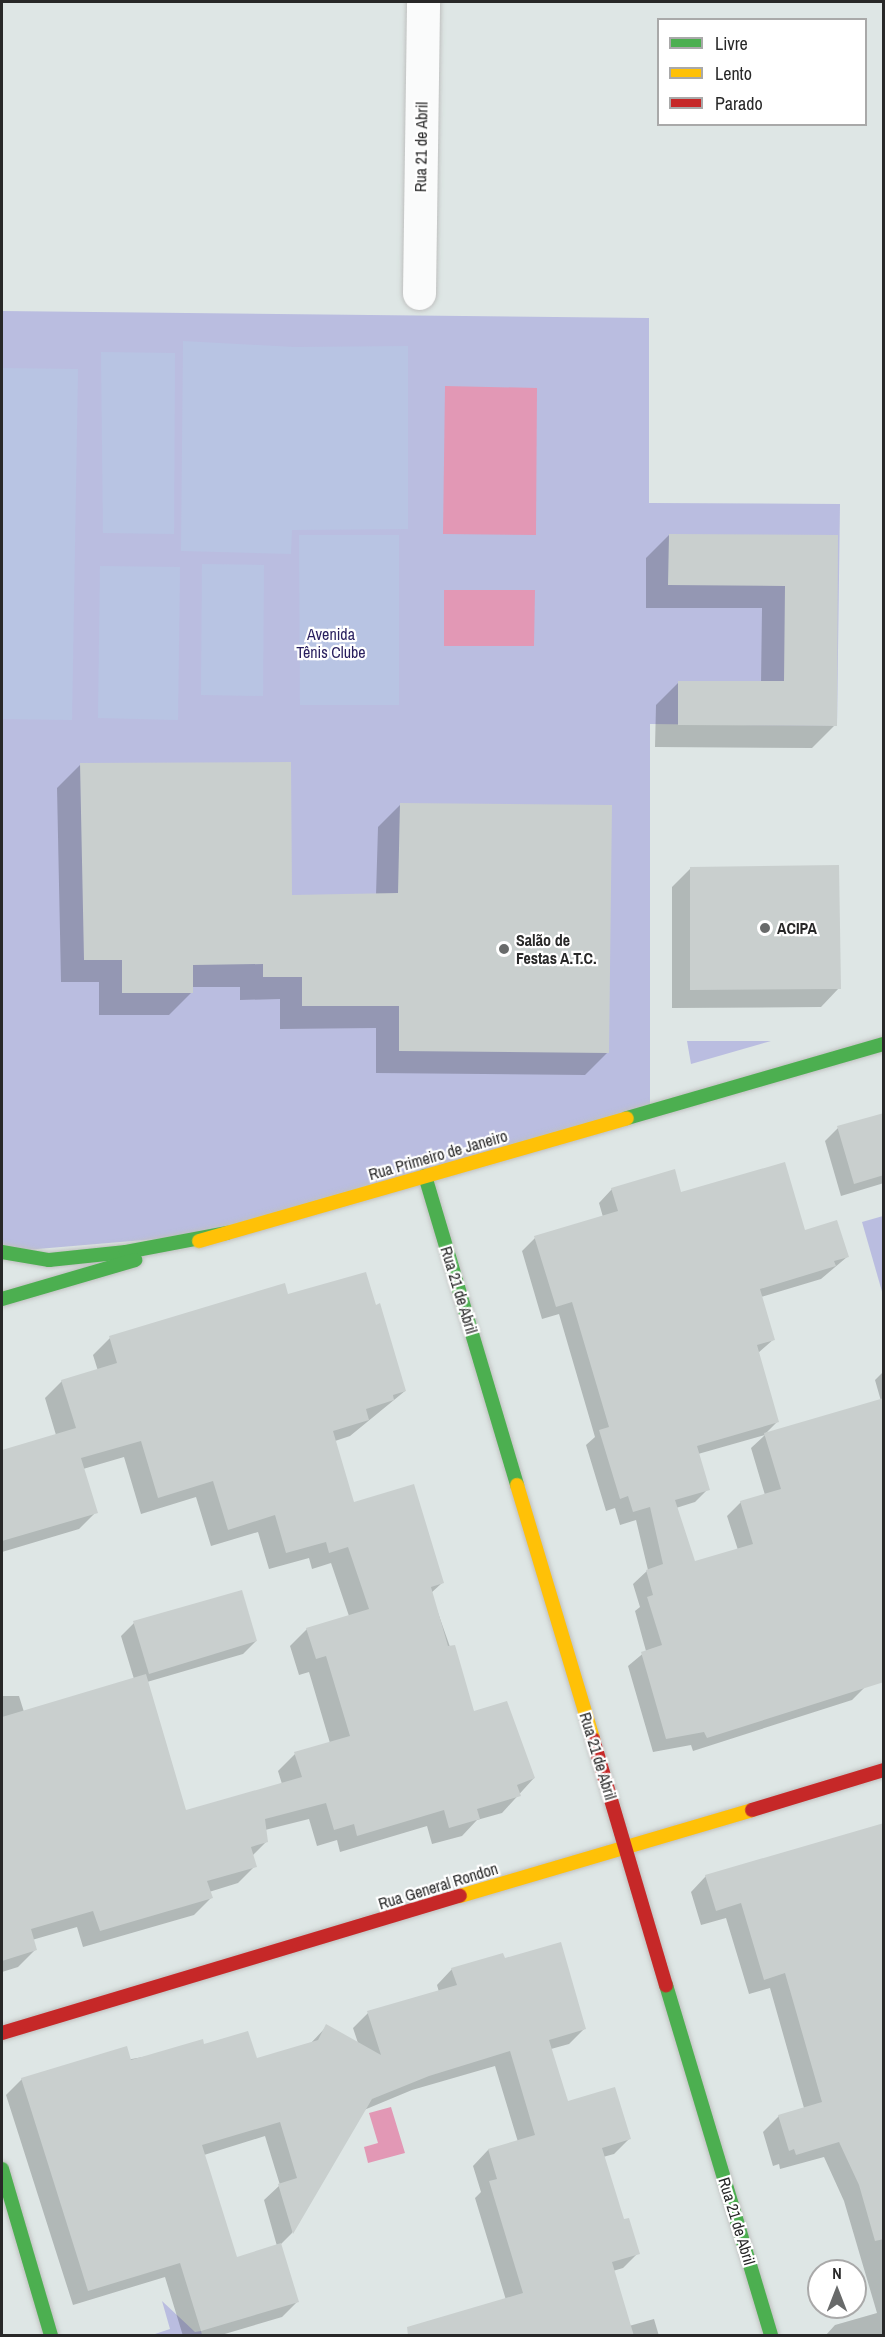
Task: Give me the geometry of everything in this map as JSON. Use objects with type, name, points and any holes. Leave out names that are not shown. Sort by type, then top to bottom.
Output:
[{"type":"street","name":"Rua 21 de Abril","points":[[419,293],[423,2]]},
{"type":"street","name":"Rua Primeiro de Janeiro","points":[[2,1299],[884,1044]]},
{"type":"street","name":"Rua 21 de Abril","points":[[425,1176],[771,2336]]},
{"type":"street","points":[[2,1252],[49,1260],[126,1252],[227,1233]]},
{"type":"street","name":"Rua General Rondon","points":[[2,2033],[884,1770]]},
{"type":"street","points":[[2,2169],[51,2336]]},
{"type":"green space","name":"Avenida Tênis Clube","points":[[2,311],[649,318],[649,503],[840,504],[837,726],[650,724],[650,1111],[227,1233],[2,1252]]},
{"type":"green space","points":[[183,341],[294,347],[408,346],[408,529],[292,530],[291,554],[181,551]]},
{"type":"green space","points":[[101,352],[175,353],[174,534],[103,533]]},
{"type":"green space","points":[[2,368],[78,369],[72,720],[2,719]]},
{"type":"green space","points":[[299,535],[399,535],[399,705],[300,705]]},
{"type":"green space","points":[[202,564],[264,565],[263,696],[201,695]]},
{"type":"green space","points":[[100,566],[180,567],[178,720],[98,718]]},
{"type":"green space","points":[[687,1041],[771,1041],[691,1064]]},
{"type":"green space","points":[[884,1216],[883,1295],[862,1222]]},
{"type":"green space","points":[[162,2301],[195,2332],[201,2331],[202,2335],[149,2336],[170,2329]]},
{"type":"shaded area","points":[[445,386],[537,388],[536,535],[443,534]]},
{"type":"shaded area","points":[[444,590],[535,590],[534,646],[444,646]]},
{"type":"shaded area","points":[[391,2107],[405,2153],[368,2163],[364,2147],[378,2143],[369,2113]]},
{"type":"building","points":[[669,534],[838,535],[837,726],[678,725],[678,681],[784,681],[785,586],[668,585]]},
{"type":"building","points":[[291,762],[292,895],[398,893],[400,803],[612,805],[609,1053],[399,1051],[399,1006],[302,1006],[302,977],[263,977],[263,964],[193,965],[193,993],[122,993],[122,960],[84,960],[80,763]]},
{"type":"building","name":"ACIPA","points":[[839,865],[841,989],[690,990],[690,867]]},
{"type":"building","points":[[884,1113],[884,1175],[854,1184],[837,1126]]},
{"type":"building","points":[[785,1162],[805,1230],[837,1220],[849,1257],[834,1261],[836,1266],[760,1289],[775,1340],[757,1345],[779,1422],[697,1446],[710,1490],[675,1500],[695,1561],[753,1544],[740,1501],[781,1489],[764,1433],[884,1398],[884,1682],[707,1738],[704,1732],[666,1739],[641,1652],[662,1645],[647,1597],[653,1595],[646,1570],[663,1564],[650,1507],[633,1512],[628,1496],[620,1499],[599,1430],[609,1427],[572,1302],[556,1307],[534,1236],[618,1211],[611,1188],[675,1169],[681,1192]]},
{"type":"building","points":[[366,1272],[376,1305],[380,1303],[406,1391],[393,1395],[394,1400],[366,1409],[369,1420],[333,1431],[354,1502],[414,1484],[444,1583],[431,1587],[448,1646],[455,1645],[474,1711],[507,1701],[535,1778],[517,1785],[521,1796],[477,1809],[480,1819],[449,1828],[444,1810],[357,1836],[354,1824],[334,1830],[326,1803],[265,1819],[268,1842],[251,1847],[257,1867],[207,1881],[213,1898],[100,1931],[93,1911],[31,1929],[37,1950],[2,1961],[2,1717],[146,1674],[186,1810],[302,1777],[294,1752],[350,1736],[326,1656],[316,1659],[306,1628],[369,1609],[348,1547],[329,1553],[326,1542],[286,1553],[275,1515],[228,1530],[213,1481],[158,1498],[141,1441],[81,1458],[98,1513],[2,1541],[2,1450],[76,1428],[61,1380],[117,1363],[109,1336],[285,1283],[288,1294]]},
{"type":"building","points":[[242,1590],[257,1641],[149,1674],[133,1621]]},
{"type":"building","points":[[884,1823],[884,2239],[875,2241],[859,2185],[839,2142],[796,2155],[794,2149],[789,2151],[778,2115],[822,2102],[785,1973],[764,1980],[741,1903],[716,1911],[705,1875]]},
{"type":"building","points":[[561,1942],[586,2029],[549,2040],[568,2101],[615,2087],[631,2139],[602,2148],[624,2219],[629,2218],[640,2254],[612,2262],[634,2336],[408,2336],[407,2327],[523,2293],[489,2181],[497,2179],[488,2149],[535,2135],[510,2051],[429,2076],[372,2099],[293,2234],[278,2184],[297,2178],[280,2122],[202,2145],[237,2257],[281,2243],[299,2302],[201,2331],[180,2263],[88,2291],[21,2078],[127,2046],[131,2060],[203,2039],[204,2044],[248,2031],[257,2058],[318,2040],[326,2024],[381,2055],[367,2011],[457,1985],[451,1968],[503,1953],[505,1958]]},
{"type":"traffic: fast","points":[[627,1118],[884,1044]]},
{"type":"traffic: fast","points":[[425,1176],[517,1485]]},
{"type":"traffic: fast","points":[[2,1252],[49,1260],[126,1252],[227,1233]]},
{"type":"traffic: fast","points":[[2,1299],[135,1260]]},
{"type":"traffic: fast","points":[[666,1985],[771,2336]]},
{"type":"traffic: fast","points":[[2,2169],[51,2336]]},
{"type":"traffic: slow","points":[[199,1241],[627,1118]]},
{"type":"traffic: slow","points":[[517,1485],[593,1739]]},
{"type":"traffic: slow","points":[[460,1896],[752,1810]]},
{"type":"traffic: jam","points":[[593,1739],[666,1985]]},
{"type":"traffic: jam","points":[[752,1810],[884,1770]]},
{"type":"traffic: jam","points":[[2,2033],[460,1896]]},
{"type":"place","name":"ACIPA","points":[[765,928]]},
{"type":"place","name":"Salão de Festas A.T.C.","points":[[504,949]]}]
